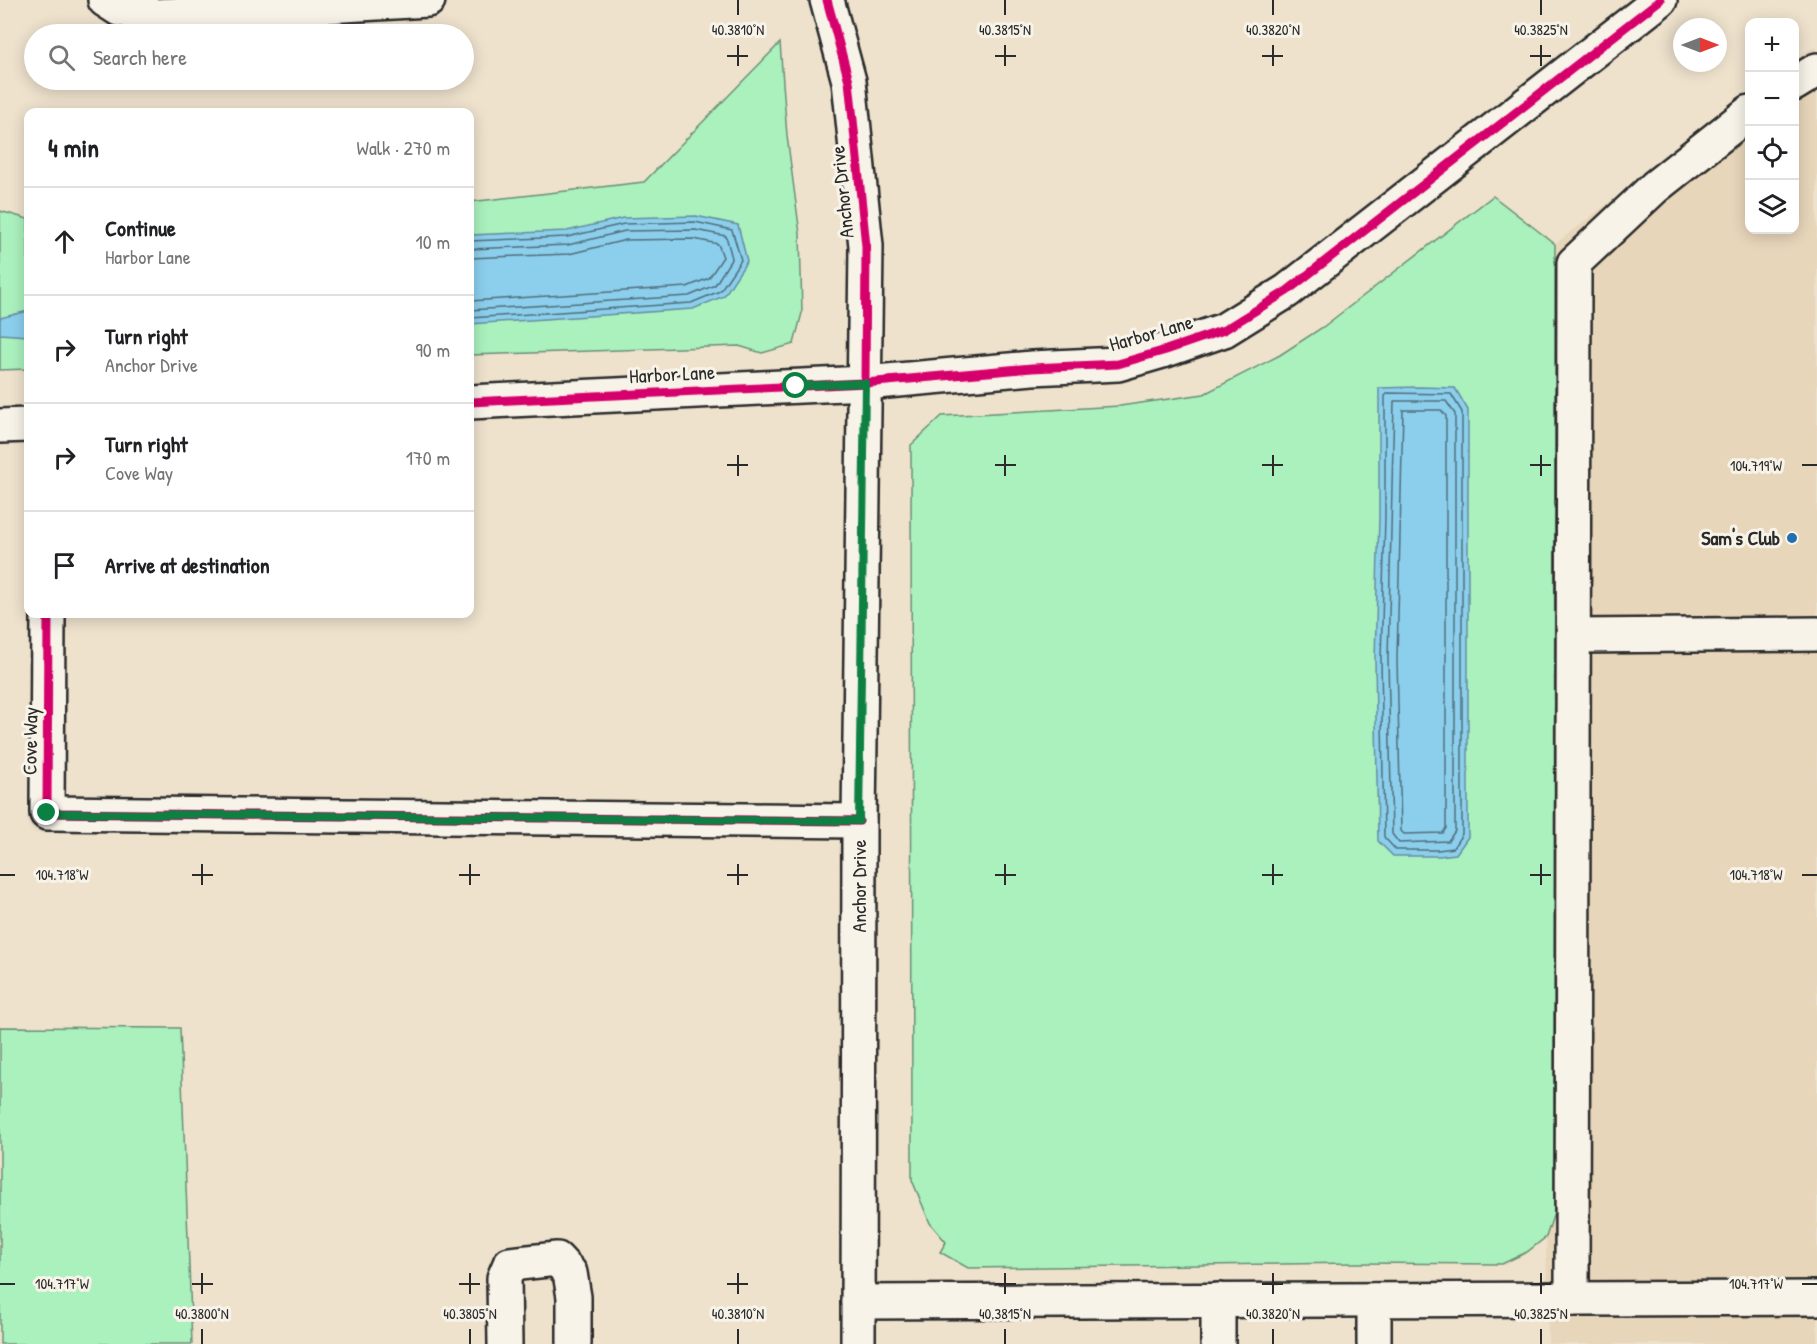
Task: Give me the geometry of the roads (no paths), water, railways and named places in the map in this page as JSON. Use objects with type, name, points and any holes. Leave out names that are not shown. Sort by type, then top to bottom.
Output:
[{"type":"street","points":[[105,0],[119,9],[155,16],[428,0]]},
{"type":"street","name":"Anchor Drive","points":[[827,0],[849,81],[866,246],[859,821],[858,1344]]},
{"type":"street","name":"Harbor Lane","points":[[474,402],[865,383],[1032,368],[1118,364],[1166,350],[1224,330],[1287,291],[1651,3]]},
{"type":"street","points":[[1799,81],[1817,70]]},
{"type":"street","points":[[1572,1299],[1574,263],[1654,187],[1745,115]]},
{"type":"street","points":[[0,426],[24,425]]},
{"type":"street","name":"Cove Way","points":[[48,618],[47,813],[859,821]]},
{"type":"street","points":[[1574,636],[1817,634]]},
{"type":"street","points":[[505,1344],[504,1278],[510,1263],[557,1259],[570,1272],[574,1298],[574,1344]]},
{"type":"street","points":[[858,1302],[1817,1298]]},
{"type":"street","points":[[1218,1300],[1218,1344]]},
{"type":"street","points":[[1374,1300],[1374,1344]]},
{"type":"water","points":[[696,216],[738,225],[747,261],[724,296],[693,309],[474,324],[474,235],[567,231],[623,218]]},
{"type":"water","points":[[24,312],[24,336],[0,334],[0,318]]},
{"type":"water","points":[[1379,388],[1455,388],[1468,410],[1468,837],[1456,854],[1393,856],[1378,841],[1375,659],[1379,517]]},
{"type":"place","name":"Sam's Club","points":[[1792,538]]}]
